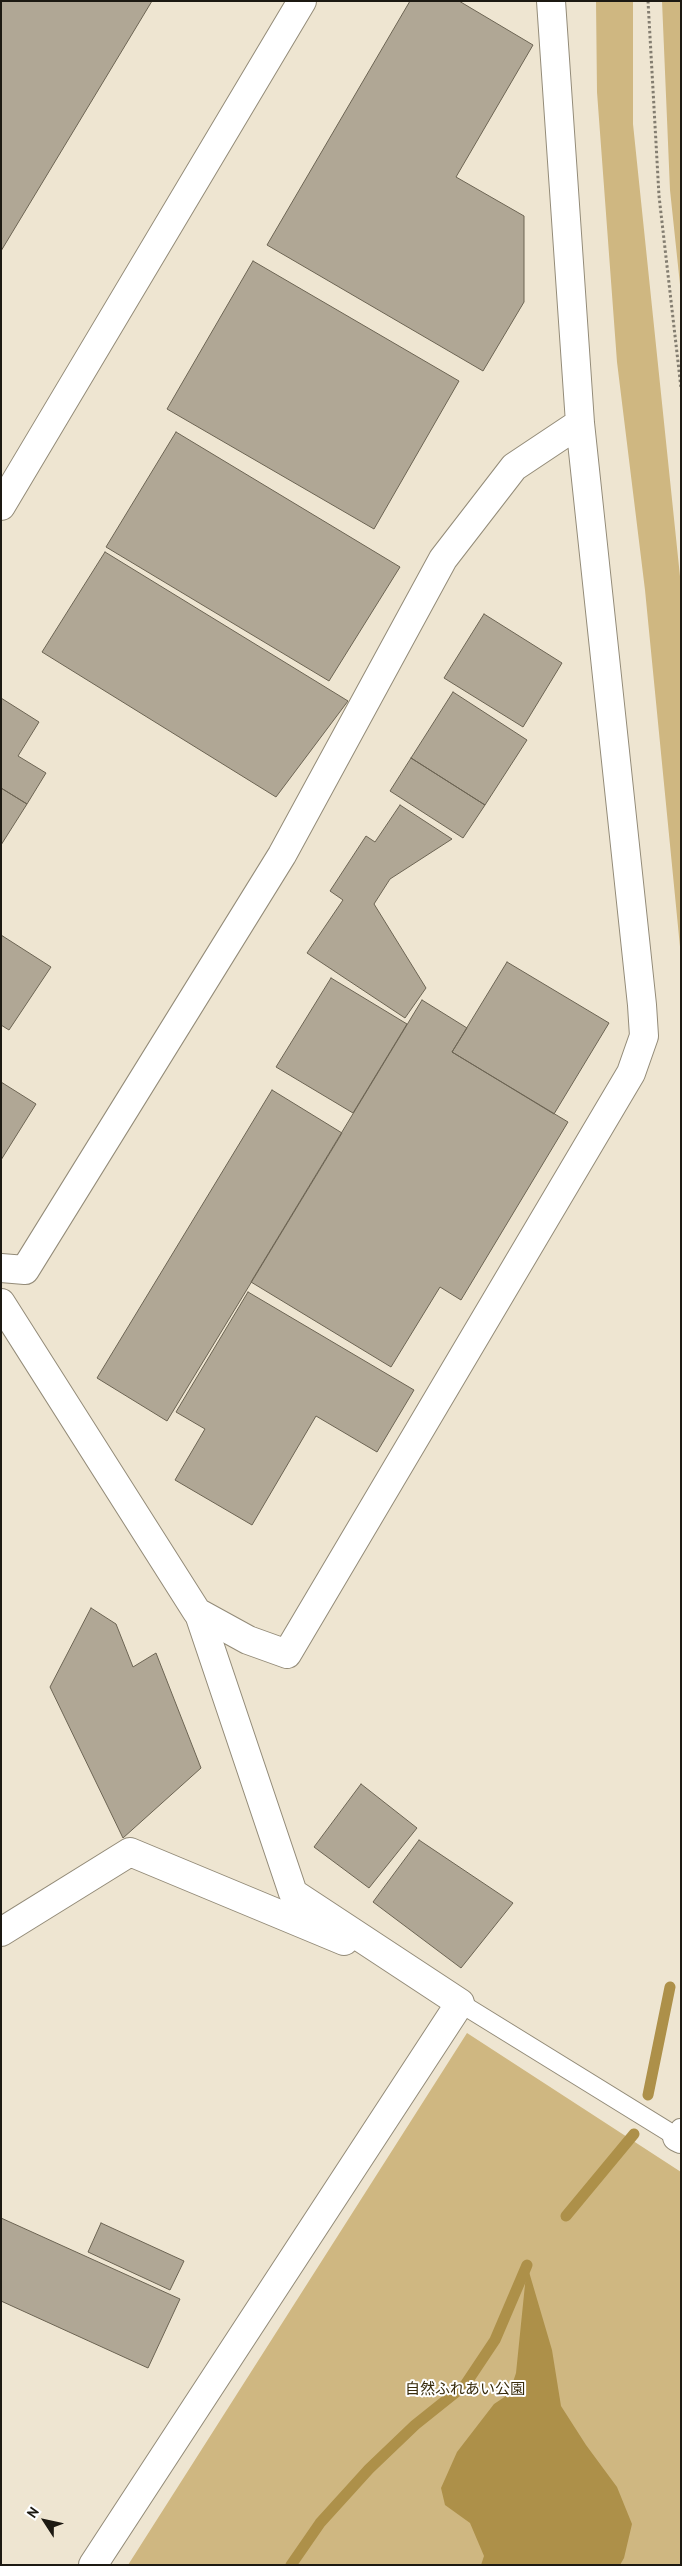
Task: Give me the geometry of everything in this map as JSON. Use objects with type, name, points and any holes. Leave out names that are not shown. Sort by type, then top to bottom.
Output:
[{"type":"street","points":[[1,506],[302,1]]},
{"type":"street","points":[[199,1614],[248,1640],[287,1654],[631,1072],[644,1036],[580,423],[551,1]]},
{"type":"street","points":[[1,1268],[25,1270],[282,855],[443,560],[514,467],[580,423]]},
{"type":"street","points":[[1,1303],[199,1614],[293,1893],[460,2003],[93,2565]]},
{"type":"street","points":[[1,1932],[130,1852],[403,1965]]},
{"type":"lane","points":[[460,2003],[680,2134]]},
{"type":"path","points":[[648,1],[659,196],[681,388]]},
{"type":"green space","points":[[596,1],[633,1],[633,124],[681,586],[681,957],[645,590],[617,362],[597,92]]},
{"type":"green space","points":[[662,1],[681,1],[681,294],[670,190]]},
{"type":"green space","name":"自然ふれあい公園","points":[[467,2033],[681,2172],[681,2565],[128,2565]]},
{"type":"shaded area","points":[[527,2265],[552,2350],[561,2406],[586,2445],[617,2487],[632,2524],[624,2558],[620,2565],[481,2565],[484,2556],[470,2523],[445,2505],[441,2488],[457,2452],[494,2404],[509,2394],[516,2373]]},
{"type":"building","points":[[1,1],[152,1],[1,251]]},
{"type":"building","points":[[410,1],[459,1],[533,45],[456,177],[524,216],[524,302],[483,371],[267,245]]},
{"type":"building","points":[[253,261],[459,381],[374,529],[167,409]]},
{"type":"building","points":[[176,432],[400,567],[329,681],[106,547]]},
{"type":"building","points":[[105,552],[348,701],[276,797],[42,652]]},
{"type":"building","points":[[484,614],[562,663],[523,727],[444,678]]},
{"type":"building","points":[[453,692],[527,740],[485,805],[411,758]]},
{"type":"building","points":[[1,698],[39,722],[18,756],[46,773],[27,804],[1,788]]},
{"type":"building","points":[[411,758],[485,805],[463,838],[390,791]]},
{"type":"building","points":[[1,788],[27,804],[1,845]]},
{"type":"building","points":[[400,805],[452,839],[390,879],[374,904],[426,988],[405,1018],[307,953],[343,900],[330,891],[366,836],[375,842]]},
{"type":"building","points":[[1,935],[51,967],[9,1030],[1,1025]]},
{"type":"building","points":[[507,962],[609,1023],[554,1114],[452,1052]]},
{"type":"building","points":[[331,978],[407,1024],[353,1113],[276,1067]]},
{"type":"building","points":[[422,1000],[467,1028],[452,1052],[568,1122],[461,1300],[440,1287],[391,1367],[251,1282]]},
{"type":"building","points":[[1,1082],[36,1104],[1,1160]]},
{"type":"building","points":[[272,1090],[342,1133],[167,1421],[97,1378]]},
{"type":"building","points":[[248,1292],[414,1390],[377,1452],[316,1416],[252,1525],[175,1480],[205,1429],[176,1412]]},
{"type":"building","points":[[91,1608],[116,1624],[133,1667],[156,1653],[201,1768],[123,1838],[50,1687]]},
{"type":"building","points":[[361,1784],[417,1828],[369,1888],[314,1847]]},
{"type":"building","points":[[419,1840],[513,1903],[461,1968],[373,1902]]},
{"type":"building","points":[[1,2218],[180,2299],[148,2368],[1,2301]]},
{"type":"building","points":[[101,2223],[184,2261],[170,2290],[88,2252]]},
{"type":"waterway","points":[[648,2095],[670,1987]]},
{"type":"waterway","points":[[566,2216],[634,2134]]},
{"type":"waterway","points":[[291,2565],[320,2523],[369,2469],[415,2425],[465,2385],[495,2340],[527,2265]]}]
